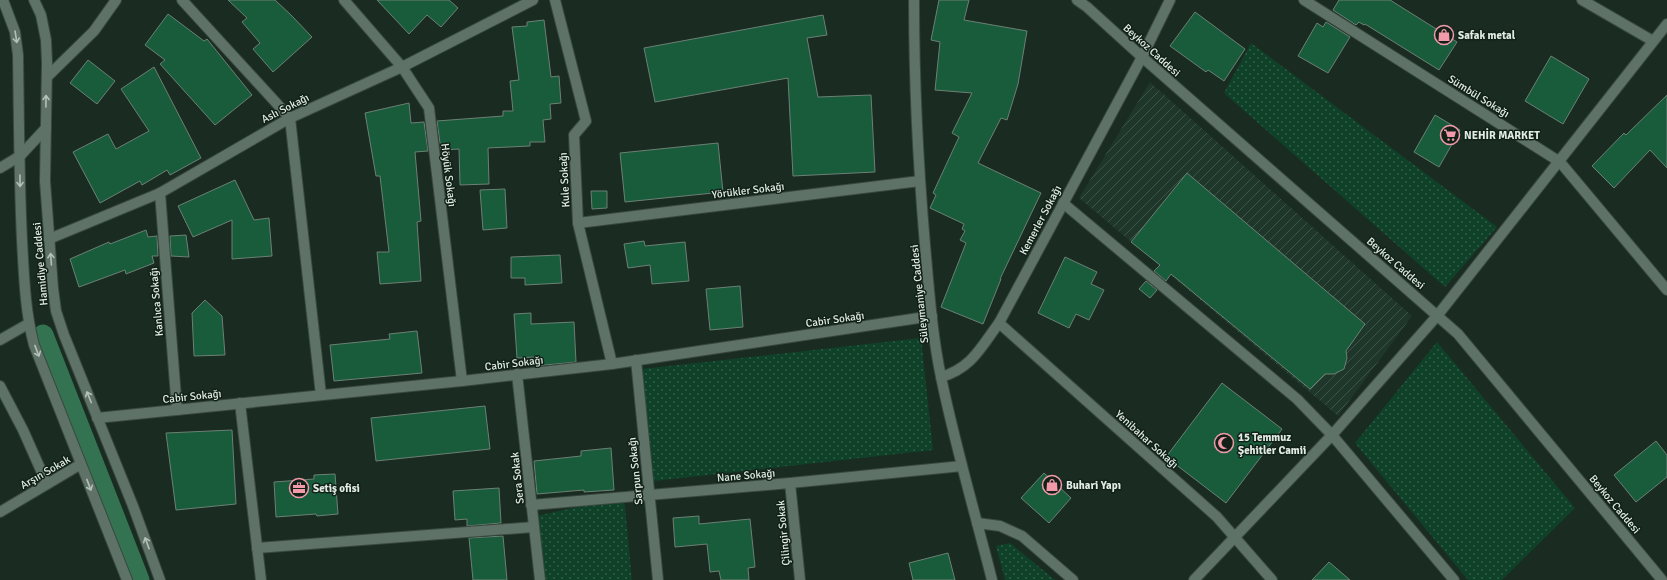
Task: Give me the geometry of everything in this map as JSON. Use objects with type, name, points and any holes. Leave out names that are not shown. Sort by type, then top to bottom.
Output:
[{"type":"street","name":"Hamidiye Caddesi","points":[[4,0],[15,32],[18,55],[25,291],[28,324],[34,345],[127,580]]},
{"type":"street","name":"Hamidiye Caddesi","points":[[34,0],[41,15],[46,40],[47,78],[45,181],[56,311],[160,580]]},
{"type":"street","points":[[47,78],[94,31],[116,0]]},
{"type":"street","points":[[182,0],[290,118],[321,395]]},
{"type":"street","name":"Höyük Sokağı","points":[[344,0],[402,67],[429,108],[462,381]]},
{"type":"street","name":"Aslı Sokağı","points":[[49,239],[160,193],[290,118],[402,67],[533,0]]},
{"type":"street","name":"Kule Sokağı","points":[[556,0],[586,121],[574,135],[578,223],[612,364]]},
{"type":"street","name":"Süleymaniye Caddesi","points":[[914,0],[914,69],[920,181],[932,316],[941,377],[962,466],[992,580]]},
{"type":"street","name":"Beykoz Caddesi","points":[[1077,0],[1087,7],[1458,334],[1662,580]]},
{"type":"street","name":"Kemerler Sokağı","points":[[941,377],[962,369],[971,361],[999,323],[1142,57],[1170,0]]},
{"type":"street","name":"Sümbül Sokağı","points":[[1304,0],[1560,162],[1667,290]]},
{"type":"street","points":[[1582,0],[1653,41]]},
{"type":"street","points":[[1194,580],[1332,435],[1437,316],[1560,162],[1667,24]]},
{"type":"street","points":[[0,168],[20,156],[46,128]]},
{"type":"street","name":"Yörükler Sokağı","points":[[578,223],[920,181]]},
{"type":"street","name":"Kanlıca Sokağı","points":[[160,193],[177,410]]},
{"type":"street","points":[[1063,203],[1297,398],[1332,435],[1454,580]]},
{"type":"street","name":"Cabir Sokağı","points":[[97,418],[462,381],[612,364],[932,316]]},
{"type":"street","name":"Yenibahar Sokağı","points":[[999,323],[1217,517],[1272,580]]},
{"type":"street","points":[[0,340],[28,324]]},
{"type":"street","name":"Sarpun Sokağı","points":[[636,360],[658,580]]},
{"type":"street","name":"Sera Sokak","points":[[517,374],[540,580]]},
{"type":"street","points":[[0,386],[23,430],[47,484]]},
{"type":"street","points":[[240,403],[261,580]]},
{"type":"street","name":"Arşın Sokak","points":[[0,512],[81,464]]},
{"type":"street","name":"Nane Sokağı","points":[[531,505],[790,483],[962,466]]},
{"type":"street","name":"Çilingir Sokak","points":[[790,483],[800,580]]},
{"type":"street","points":[[977,523],[1000,526],[1022,536],[1074,580]]},
{"type":"street","points":[[257,548],[534,527]]},
{"type":"shaded area","points":[[1150,82],[1412,316],[1338,416],[1079,198]]},
{"type":"green space","points":[[1251,43],[1497,227],[1445,287],[1224,93]]},
{"type":"green space","points":[[921,338],[933,450],[654,481],[642,369]]},
{"type":"green space","points":[[1437,342],[1575,508],[1502,580],[1468,580],[1355,443]]},
{"type":"green space","points":[[624,497],[632,580],[539,580],[531,517]]},
{"type":"green space","points":[[1010,543],[1055,580],[1005,580],[996,546]]},
{"type":"building","points":[[228,0],[275,0],[312,37],[273,72],[253,49],[260,43],[242,22],[247,18]]},
{"type":"building","points":[[377,0],[449,0],[458,8],[441,27],[427,15],[409,34]]},
{"type":"building","points":[[939,0],[969,0],[964,20],[1027,31],[1018,84],[1007,120],[1001,118],[978,163],[1041,193],[1000,279],[983,324],[941,307],[966,243],[960,240],[965,231],[962,229],[964,224],[930,208],[936,195],[933,193],[959,137],[952,133],[972,93],[935,90],[940,42],[931,40]]},
{"type":"building","points":[[1339,0],[1390,0],[1457,42],[1439,70],[1365,24],[1364,25],[1359,22],[1356,25],[1333,10]]},
{"type":"building","points":[[1195,12],[1245,49],[1224,81],[1208,70],[1206,72],[1170,46]]},
{"type":"building","points":[[168,14],[204,41],[207,39],[252,95],[215,125],[160,64],[165,60],[145,45]]},
{"type":"building","points":[[823,15],[827,35],[807,38],[818,97],[871,95],[875,172],[793,176],[788,78],[655,102],[644,48]]},
{"type":"building","points":[[544,20],[551,77],[559,76],[561,103],[550,104],[551,119],[543,120],[545,142],[530,142],[530,146],[488,148],[489,184],[460,185],[459,149],[441,150],[437,121],[503,116],[503,111],[513,111],[510,81],[519,80],[512,27],[527,26],[527,22]]},
{"type":"building","points":[[1326,22],[1350,37],[1328,73],[1298,56],[1317,23],[1323,27]]},
{"type":"building","points":[[1551,56],[1589,79],[1563,124],[1525,101]]},
{"type":"building","points":[[88,60],[115,81],[97,104],[70,83]]},
{"type":"building","points":[[154,67],[201,158],[170,175],[167,170],[142,185],[140,181],[100,203],[73,152],[108,134],[116,149],[149,131],[121,89]]},
{"type":"building","points":[[1667,95],[1667,168],[1650,150],[1614,188],[1592,166],[1624,133],[1626,135]]},
{"type":"building","points":[[409,103],[411,123],[424,122],[428,151],[415,152],[421,221],[417,222],[421,281],[380,284],[377,252],[389,252],[380,176],[376,176],[365,113]]},
{"type":"building","points":[[1435,115],[1460,130],[1439,167],[1414,152]]},
{"type":"building","points":[[718,143],[723,192],[625,202],[620,153]]},
{"type":"building","points":[[1187,173],[1365,324],[1346,351],[1347,358],[1344,369],[1334,374],[1325,374],[1310,389],[1171,274],[1166,281],[1154,271],[1160,265],[1131,242]]},
{"type":"building","points":[[235,180],[254,220],[269,218],[272,256],[232,259],[232,220],[193,237],[178,206]]},
{"type":"building","points":[[505,189],[507,228],[483,230],[480,190]]},
{"type":"building","points":[[591,191],[607,191],[607,208],[592,209]]},
{"type":"building","points":[[146,230],[148,237],[157,236],[158,256],[152,256],[154,263],[126,274],[125,270],[79,287],[70,259],[109,242],[110,244]]},
{"type":"building","points":[[186,235],[189,257],[171,256],[170,236]]},
{"type":"building","points":[[644,241],[645,246],[685,242],[689,281],[652,284],[650,265],[628,268],[624,244]]},
{"type":"building","points":[[560,255],[562,283],[525,285],[525,278],[511,278],[511,257]]},
{"type":"building","points":[[1065,257],[1097,272],[1091,284],[1104,290],[1089,320],[1076,314],[1069,328],[1038,313]]},
{"type":"building","points":[[1146,281],[1157,290],[1150,298],[1139,289]]},
{"type":"building","points":[[740,286],[743,327],[710,330],[706,289]]},
{"type":"building","points":[[205,300],[222,316],[225,355],[194,356],[192,313]]},
{"type":"building","points":[[531,313],[531,324],[574,322],[576,362],[535,366],[535,357],[517,358],[514,314]]},
{"type":"building","points":[[417,331],[422,373],[334,381],[330,345],[390,339],[389,334]]},
{"type":"building","name":"15 Temmuz Şehitler Camii","points":[[1222,383],[1282,429],[1226,503],[1166,457]]},
{"type":"building","points":[[485,406],[490,449],[376,461],[371,418]]},
{"type":"building","points":[[232,430],[236,504],[176,510],[166,433]]},
{"type":"building","points":[[1656,441],[1667,455],[1667,477],[1636,502],[1614,475]]},
{"type":"building","points":[[611,448],[614,490],[584,492],[584,490],[537,494],[534,461],[581,456],[581,451]]},
{"type":"building","points":[[1044,473],[1071,498],[1049,523],[1021,498]]},
{"type":"building","points":[[335,474],[338,514],[276,517],[274,482],[314,479],[314,475]]},
{"type":"building","points":[[499,488],[501,523],[467,526],[467,519],[455,520],[453,491]]},
{"type":"building","points":[[699,516],[699,524],[750,519],[755,567],[748,568],[749,580],[721,580],[719,571],[710,572],[707,544],[675,547],[673,518]]},
{"type":"building","points":[[503,536],[507,580],[473,580],[469,538]]},
{"type":"building","points":[[948,553],[955,580],[913,580],[909,563]]},
{"type":"building","points":[[1329,562],[1350,580],[1312,580]]},
{"type":"waterway","points":[[43,335],[139,580]]},
{"type":"place","name":"Safak metal","points":[[1444,35]]},
{"type":"place","name":"NEHİR MARKET","points":[[1450,135]]},
{"type":"place","name":"15 Temmuz Şehitler Camii","points":[[1224,443]]},
{"type":"place","name":"Buhari Yapı","points":[[1052,485]]},
{"type":"place","name":"Setiş ofisi","points":[[299,488]]}]
